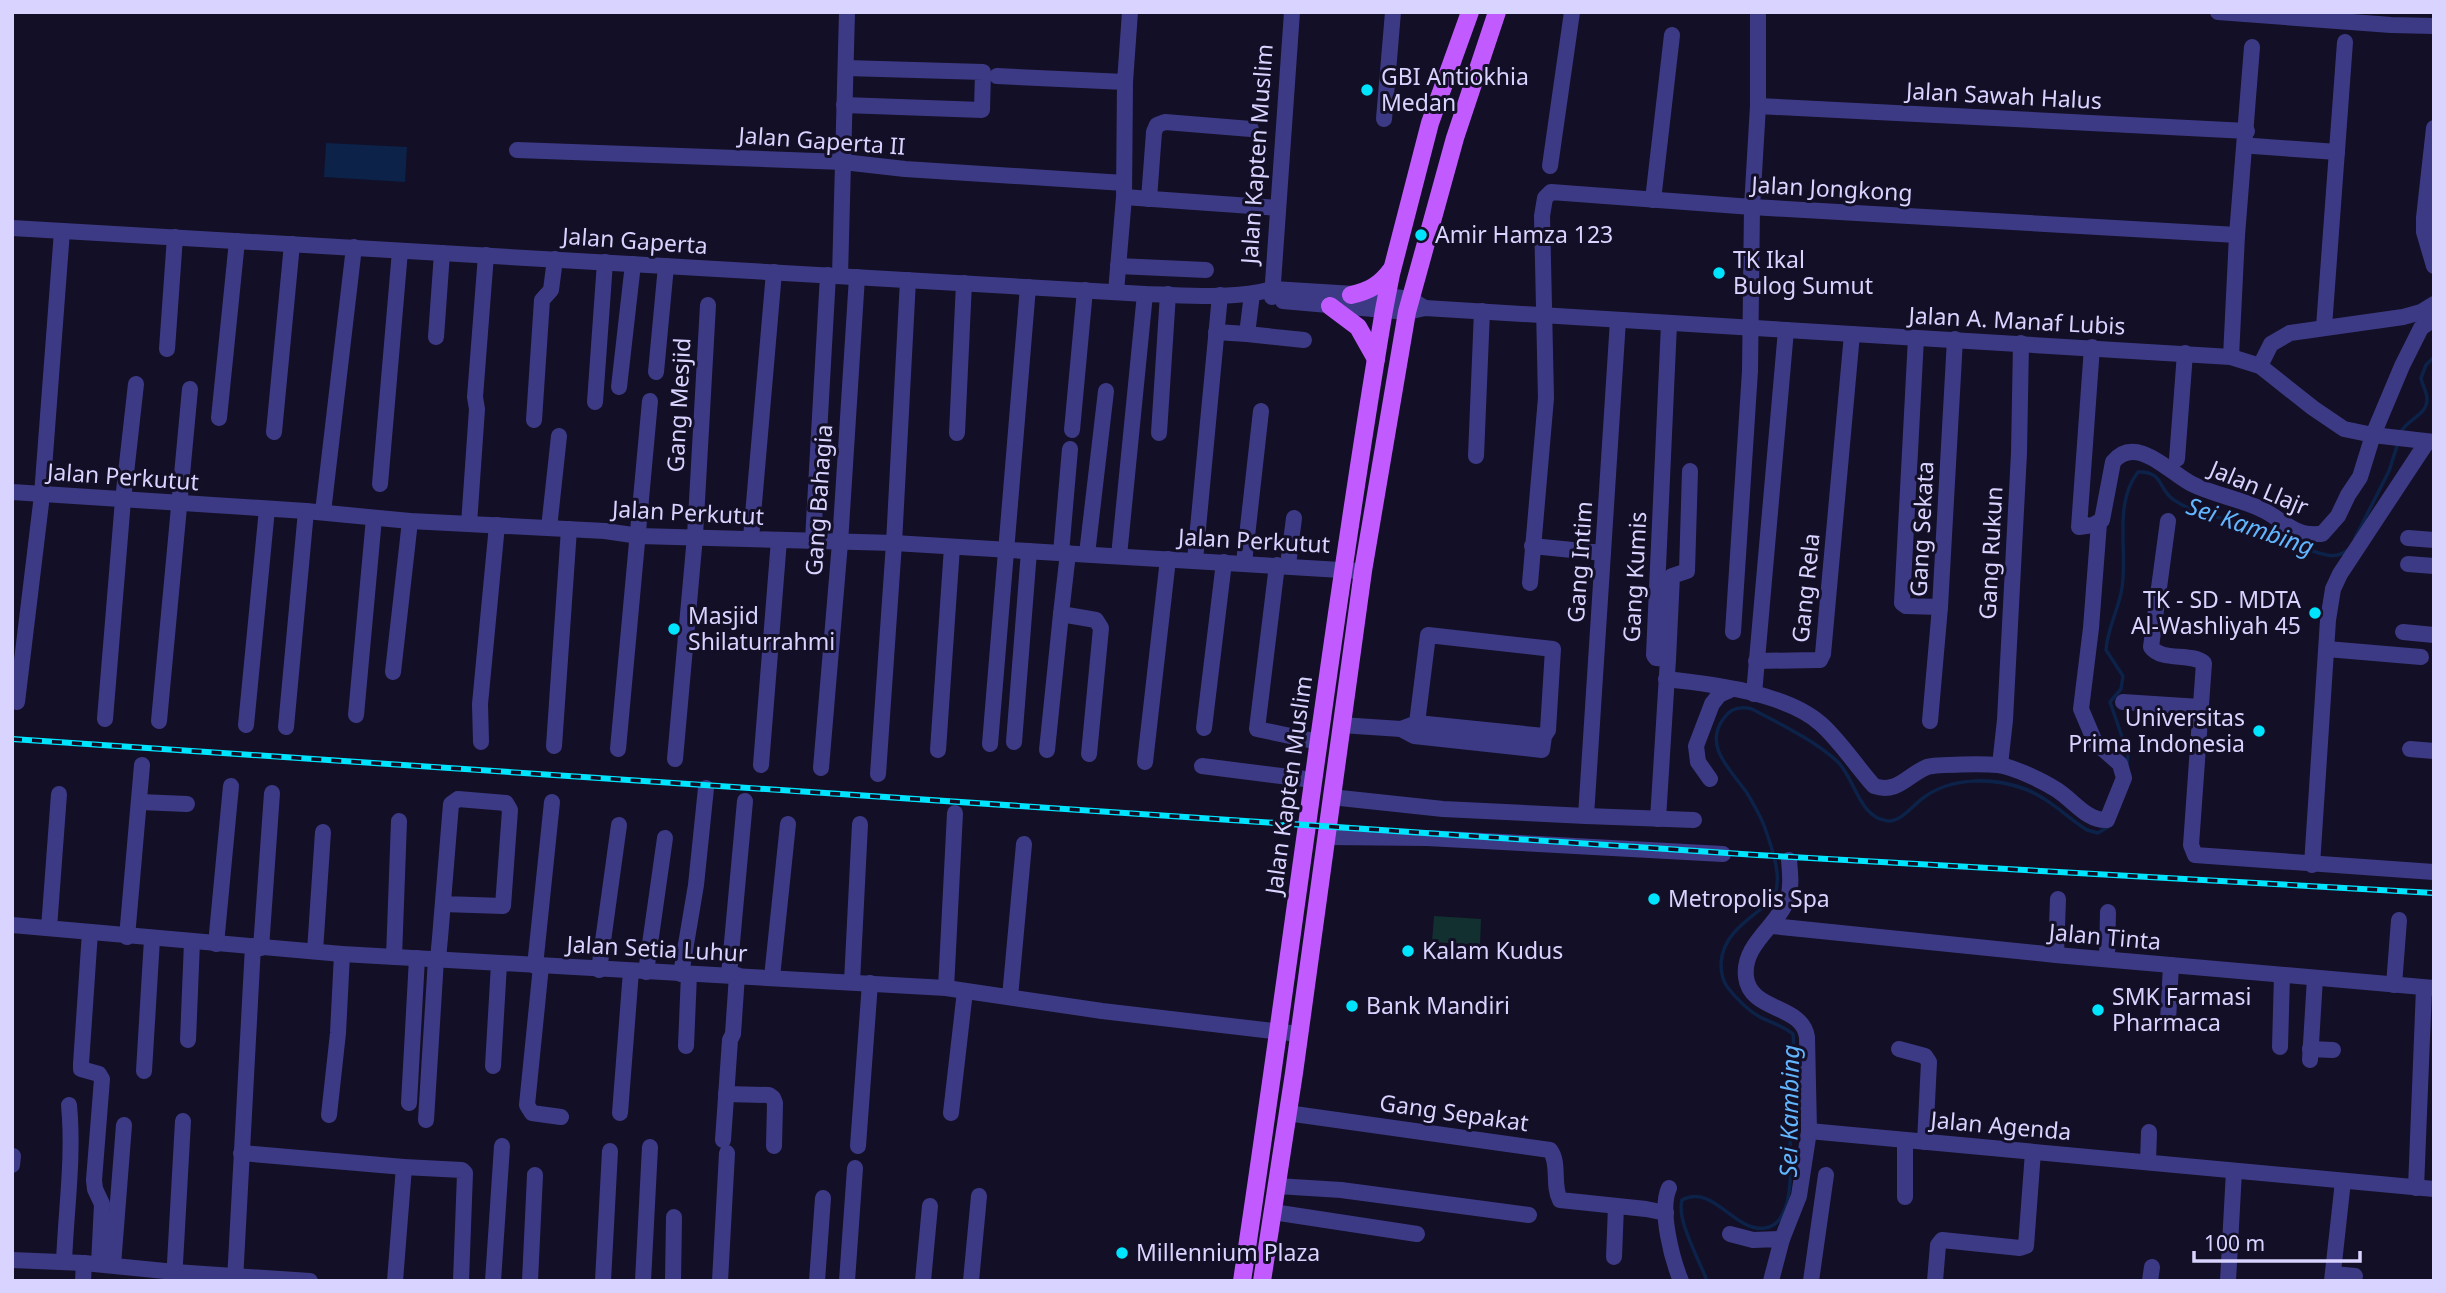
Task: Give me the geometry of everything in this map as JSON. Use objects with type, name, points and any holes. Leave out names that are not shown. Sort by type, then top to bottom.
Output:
[{"type":"main road","name":"Jalan Kapten Muslim","points":[[1242,1281],[1280,1031],[1343,569],[1392,268],[1430,123],[1470,12]]},
{"type":"main road","name":"Jalan Kapten Muslim","points":[[1262,1281],[1363,571],[1414,306],[1455,138],[1497,12]]},
{"type":"main road","points":[[1351,295],[1378,285],[1392,268]]},
{"type":"main road","points":[[1330,306],[1340,311],[1357,327],[1376,359]]},
{"type":"street","points":[[813,540],[842,276],[847,12]]},
{"type":"street","points":[[1116,292],[1124,190],[1125,82],[1130,12]]},
{"type":"street","name":"Jalan Kapten Muslim","points":[[1272,294],[1292,12]]},
{"type":"street","points":[[1384,119],[1394,12]]},
{"type":"street","points":[[1550,166],[1572,12]]},
{"type":"street","points":[[2218,12],[2434,26]]},
{"type":"street","points":[[1734,632],[1750,371],[1758,15]]},
{"type":"street","points":[[1653,201],[1672,34]]},
{"type":"street","points":[[2324,327],[2345,42]]},
{"type":"street","points":[[2231,356],[2237,235],[2252,47]]},
{"type":"street","points":[[844,105],[982,110],[983,72],[846,68]]},
{"type":"street","points":[[997,76],[1125,82]]},
{"type":"street","name":"Jalan Sawah Halus","points":[[1758,106],[2247,131]]},
{"type":"street","points":[[1149,199],[1157,125],[1165,122],[1251,129]]},
{"type":"street","points":[[2434,128],[2424,218],[2424,232],[2434,266]]},
{"type":"street","points":[[2253,146],[2337,152]]},
{"type":"street","name":"Jalan Gaperta II","points":[[517,150],[843,162],[1124,190],[1149,199],[1278,208]]},
{"type":"street","name":"Jalan Jongkong","points":[[1544,315],[1542,216],[1545,198],[1555,191],[1653,201],[2237,235]]},
{"type":"street","name":"Jalan Gaperta","points":[[12,228],[1145,294],[1351,295],[1414,306]]},
{"type":"street","points":[[17,702],[43,495],[62,231]]},
{"type":"street","points":[[167,349],[175,237]]},
{"type":"street","points":[[219,418],[237,241]]},
{"type":"street","points":[[274,432],[292,244]]},
{"type":"street","points":[[323,512],[354,247]]},
{"type":"street","points":[[380,484],[400,251]]},
{"type":"street","points":[[436,337],[442,253]]},
{"type":"street","points":[[469,524],[477,409],[474,397],[486,255]]},
{"type":"street","points":[[534,420],[542,300],[551,290],[555,259]]},
{"type":"street","points":[[595,402],[605,262]]},
{"type":"street","points":[[620,387],[633,264]]},
{"type":"street","points":[[1118,265],[1206,270]]},
{"type":"street","points":[[656,372],[666,266]]},
{"type":"street","points":[[751,538],[774,272]]},
{"type":"street","name":"Gang Bahagia","points":[[821,768],[840,543],[842,276]]},
{"type":"street","points":[[878,775],[908,280]]},
{"type":"street","points":[[957,433],[964,283]]},
{"type":"street","points":[[990,744],[1027,287]]},
{"type":"street","points":[[1072,430],[1085,290]]},
{"type":"street","points":[[1119,556],[1145,294]]},
{"type":"street","points":[[1159,433],[1168,294]]},
{"type":"street","points":[[1247,334],[1253,294]]},
{"type":"street","name":"Jalan Gaperta","points":[[1272,294],[1330,306],[1386,303]]},
{"type":"street","points":[[1195,560],[1220,295]]},
{"type":"street","points":[[2260,366],[2272,344],[2290,333],[2403,317],[2421,312],[2434,304]]},
{"type":"street","name":"Gang Mesjid","points":[[675,758],[695,536],[708,305]]},
{"type":"street","name":"Jalan A. Manaf Lubis","points":[[1414,306],[1669,324],[2231,356],[2260,366],[2333,423],[2351,431],[2426,441]]},
{"type":"street","points":[[1476,456],[1482,311]]},
{"type":"street","points":[[1530,583],[1546,398],[1544,315]]},
{"type":"street","name":"Jalan Llajr","points":[[2099,523],[2103,518],[2113,462],[2126,453],[2148,455],[2159,460],[2191,484],[2263,510],[2301,533],[2322,534],[2338,516],[2360,477],[2373,435],[2421,328],[2434,319]]},
{"type":"street","name":"Gang Intim","points":[[1586,812],[1618,320]]},
{"type":"street","name":"Gang Kumis","points":[[1658,819],[1668,659],[1656,658],[1654,655],[1669,324]]},
{"type":"street","name":"Gang Rela","points":[[1786,330],[1756,661],[1820,660],[1823,654],[1852,334]]},
{"type":"street","points":[[1216,332],[1304,340]]},
{"type":"street","points":[[1916,338],[1902,603],[1906,606],[1940,607]]},
{"type":"street","name":"Gang Sekata","points":[[1930,721],[1940,607],[1955,340]]},
{"type":"street","name":"Gang Rukun","points":[[2000,765],[2006,720],[2018,480],[2021,343]]},
{"type":"street","points":[[1666,679],[1699,682],[1777,699],[1800,708],[1822,724],[1874,786],[1882,789],[1895,788],[1928,767],[2000,765],[2056,789],[2092,818],[2107,820],[2124,778],[2120,764],[2095,742],[2081,709],[2091,628],[2099,523],[2079,527],[2092,347]]},
{"type":"street","points":[[2177,459],[2185,353]]},
{"type":"street","points":[[105,719],[123,500],[136,384]]},
{"type":"street","points":[[159,721],[190,389]]},
{"type":"street","points":[[1087,554],[1106,391]]},
{"type":"street","points":[[618,749],[650,401]]},
{"type":"street","points":[[1244,563],[1261,411]]},
{"type":"street","points":[[549,528],[559,436]]},
{"type":"street","points":[[2312,865],[2328,620],[2333,589],[2426,441]]},
{"type":"street","points":[[1047,750],[1061,614],[1070,449]]},
{"type":"street","points":[[1668,659],[1672,576],[1687,571],[1690,471]]},
{"type":"street","name":"Jalan Perkutut","points":[[12,492],[306,510],[410,521],[569,529],[639,536],[894,543],[1363,571]]},
{"type":"street","points":[[246,725],[267,509]]},
{"type":"street","points":[[286,727],[306,510]]},
{"type":"street","points":[[356,715],[374,518]]},
{"type":"street","points":[[1294,518],[1282,565],[1257,729],[1319,742]]},
{"type":"street","points":[[393,673],[410,521]]},
{"type":"street","points":[[2168,521],[2151,647],[2157,653],[2202,660],[2205,667],[2200,707],[2192,851],[2199,857],[2434,872]]},
{"type":"street","points":[[481,742],[480,704],[497,525]]},
{"type":"street","points":[[554,746],[569,529]]},
{"type":"street","points":[[2408,538],[2434,540]]},
{"type":"street","points":[[761,765],[779,540]]},
{"type":"street","points":[[1532,546],[1604,552]]},
{"type":"street","points":[[938,750],[952,547]]},
{"type":"street","points":[[1014,742],[1029,551]]},
{"type":"street","points":[[1145,762],[1168,559]]},
{"type":"street","points":[[1204,728],[1224,562]]},
{"type":"street","points":[[2408,564],[2434,566]]},
{"type":"street","points":[[1061,614],[1096,620],[1101,628],[1089,754]]},
{"type":"street","points":[[2403,632],[2434,635]]},
{"type":"street","points":[[1401,729],[1414,736],[1453,734],[1516,740],[1542,750],[1544,736],[1548,730],[1553,649],[1430,635],[1426,641],[1417,723]]},
{"type":"street","points":[[2327,649],[2421,657]]},
{"type":"street","points":[[1754,694],[1756,661]]},
{"type":"street","points":[[1710,779],[1698,762],[1696,746],[1713,704],[1719,695],[1730,690]]},
{"type":"street","points":[[2123,702],[2200,707]]},
{"type":"street","points":[[1341,725],[1401,729],[1417,723],[1453,734]]},
{"type":"street","points":[[2410,749],[2434,751]]},
{"type":"street","points":[[127,937],[142,765]]},
{"type":"street","points":[[1202,766],[1313,780]]},
{"type":"street","points":[[216,944],[231,786]]},
{"type":"street","points":[[686,1046],[685,974],[706,788]]},
{"type":"street","points":[[235,1278],[241,1153],[272,793]]},
{"type":"street","points":[[49,928],[59,794]]},
{"type":"street","points":[[1331,797],[1443,809],[1586,812],[1694,820]]},
{"type":"street","points":[[426,1120],[437,959],[452,802],[458,799],[506,803],[510,810],[503,906],[443,904]]},
{"type":"street","points":[[720,1281],[726,1094],[745,801]]},
{"type":"street","points":[[140,802],[187,804]]},
{"type":"street","points":[[552,803],[527,1105],[532,1112],[561,1117]]},
{"type":"street","points":[[946,988],[955,813]]},
{"type":"street","points":[[394,957],[399,821]]},
{"type":"street","points":[[772,977],[788,824]]},
{"type":"street","points":[[852,982],[860,824]]},
{"type":"street","points":[[599,970],[619,825]]},
{"type":"street","points":[[314,951],[323,832]]},
{"type":"street","points":[[1327,836],[1427,838],[1723,854]]},
{"type":"street","points":[[620,1113],[638,971],[665,838]]},
{"type":"street","points":[[1010,997],[1024,844]]},
{"type":"street","points":[[1771,1281],[1782,1239],[1799,1196],[1809,1131],[1806,1029],[1800,1021],[1755,998],[1748,989],[1745,975],[1746,960],[1751,951],[1772,926],[1788,899],[1791,881],[1789,860]]},
{"type":"street","points":[[2056,955],[2058,899]]},
{"type":"street","points":[[2107,959],[2108,912]]},
{"type":"street","points":[[2394,985],[2399,920]]},
{"type":"street","name":"Jalan Setia Luhur","points":[[12,925],[342,954],[946,988],[1102,1011],[1299,1034]]},
{"type":"street","name":"Jalan Tinta","points":[[1772,926],[2056,955],[2429,988]]},
{"type":"street","points":[[90,932],[81,1069],[99,1073],[102,1079],[94,1180],[102,1205],[99,1264]]},
{"type":"street","points":[[144,1071],[152,939]]},
{"type":"street","points":[[188,1040],[192,942]]},
{"type":"street","points":[[329,1115],[338,1033],[342,954]]},
{"type":"street","points":[[409,1103],[417,958]]},
{"type":"street","points":[[493,1066],[499,964]]},
{"type":"street","points":[[2168,1021],[2171,965]]},
{"type":"street","points":[[2280,1046],[2282,975]]},
{"type":"street","points":[[2315,978],[2310,1054],[2333,1050]]},
{"type":"street","points":[[858,1146],[870,983]]},
{"type":"street","points":[[2416,1188],[2429,988]]},
{"type":"street","points":[[951,1113],[965,991]]},
{"type":"street","points":[[1899,1049],[1925,1056],[1929,1062],[1925,1142]]},
{"type":"street","points":[[726,1094],[769,1095],[773,1098],[774,1146]]},
{"type":"street","points":[[64,1262],[68,1163],[72,1142],[69,1105]]},
{"type":"street","name":"Gang Sepakat","points":[[1287,1113],[1550,1150],[1554,1158],[1560,1200],[1666,1213]]},
{"type":"street","points":[[174,1276],[183,1121]]},
{"type":"street","points":[[83,1281],[99,1264],[124,1125]]},
{"type":"street","name":"Jalan Agenda","points":[[1809,1131],[2434,1189]]},
{"type":"street","points":[[2148,1162],[2149,1132]]},
{"type":"street","points":[[1905,1140],[1905,1197]]},
{"type":"street","points":[[493,1281],[502,1146]]},
{"type":"street","points":[[643,1281],[650,1147]]},
{"type":"street","points":[[603,1281],[610,1151]]},
{"type":"street","points":[[1935,1281],[1938,1245],[1942,1240],[2020,1248],[2026,1246],[2033,1152]]},
{"type":"street","points":[[241,1153],[464,1171],[461,1281]]},
{"type":"street","points":[[12,1165],[13,1156]]},
{"type":"street","points":[[395,1281],[404,1167]]},
{"type":"street","points":[[847,1281],[855,1168]]},
{"type":"street","points":[[2228,1281],[2234,1171]]},
{"type":"street","points":[[530,1281],[535,1175]]},
{"type":"street","points":[[1811,1281],[1826,1175]]},
{"type":"street","points":[[2343,1181],[2333,1278],[2355,1276]]},
{"type":"street","points":[[1277,1185],[1341,1190],[1529,1215]]},
{"type":"street","points":[[1669,1188],[1666,1194],[1669,1245],[1681,1281]]},
{"type":"street","points":[[971,1281],[979,1196]]},
{"type":"street","points":[[817,1281],[822,1198]]},
{"type":"street","points":[[923,1281],[930,1206]]},
{"type":"street","points":[[1614,1258],[1616,1206]]},
{"type":"street","points":[[1273,1212],[1417,1234]]},
{"type":"street","points":[[673,1281],[674,1217]]},
{"type":"street","points":[[1730,1234],[1753,1240],[1782,1239]]},
{"type":"street","points":[[12,1260],[99,1264],[174,1276],[310,1281]]},
{"type":"green space","points":[[1434,916],[1481,919],[1480,945],[1432,942]]},
{"type":"water","points":[[326,143],[407,147],[405,182],[324,177]]},
{"type":"waterway","name":"Sei Kambing","points":[[2401,432],[2426,406],[2427,395],[2421,378],[2426,365],[2434,357]]},
{"type":"waterway","name":"Sei Kambing","points":[[2355,538],[2389,471],[2398,443]]},
{"type":"waterway","name":"Sei Kambing","points":[[2127,764],[2128,754],[2110,702],[2121,689],[2123,676],[2106,650],[2122,588],[2126,498],[2138,472],[2157,478],[2174,500],[2204,514],[2256,528],[2318,553],[2335,556],[2348,550]]},
{"type":"waterway","name":"Sei Kambing","points":[[1707,1281],[1685,1229],[1682,1200],[1704,1198],[1754,1228],[1765,1228],[1777,1223],[1784,1211],[1791,1176],[1789,1109],[1793,1034],[1760,1017],[1743,1004],[1726,986],[1721,969],[1725,946],[1730,938],[1771,901],[1777,887],[1777,870],[1762,821],[1747,793],[1727,767],[1718,748],[1718,728],[1727,715],[1736,709],[1752,709],[1797,733],[1838,762],[1870,813],[1888,821],[1898,819],[1923,798],[1946,786],[1986,781],[2025,789],[2049,802],[2087,830],[2098,833],[2111,825]]},
{"type":"railway","points":[[12,739],[1757,855],[2434,893]]},
{"type":"place","name":"GBI Antiokhia Medan","points":[[1367,90]]},
{"type":"place","name":"Amir Hamza 123","points":[[1421,235]]},
{"type":"place","name":"TK Ikal Bulog Sumut","points":[[1719,273]]},
{"type":"place","name":"TK - SD - MDTA Al-Washliyah 45","points":[[2315,613]]},
{"type":"place","name":"Masjid Shilaturrahmi","points":[[674,629]]},
{"type":"place","name":"Universitas Prima Indonesia","points":[[2259,731]]},
{"type":"place","name":"Metropolis Spa","points":[[1654,899]]},
{"type":"place","name":"Kalam Kudus","points":[[1408,951]]},
{"type":"place","name":"Bank Mandiri","points":[[1352,1006]]},
{"type":"place","name":"SMK Farmasi Pharmaca","points":[[2098,1010]]},
{"type":"place","name":"Millennium Plaza","points":[[1122,1253]]}]
